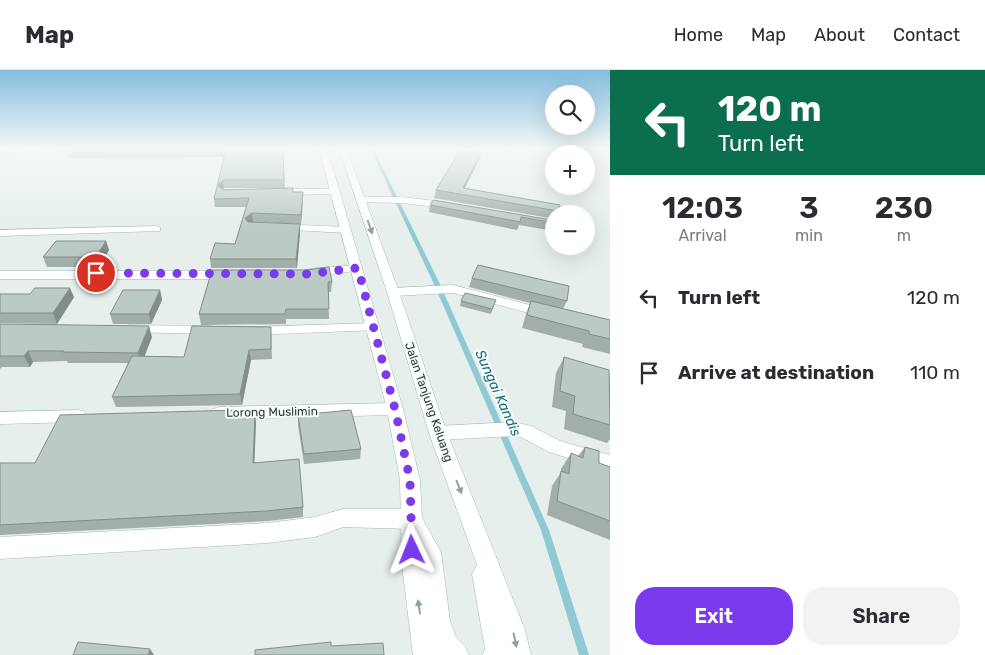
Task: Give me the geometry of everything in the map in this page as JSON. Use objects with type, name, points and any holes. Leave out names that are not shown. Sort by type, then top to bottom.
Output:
[{"type":"street","points":[[330,175],[358,268],[395,409],[410,480],[413,566],[426,655]]},
{"type":"street","name":"Jalan Tanjung Keluang","points":[[352,175],[401,291],[438,433],[513,630],[518,655]]},
{"type":"street","points":[[274,192],[334,192]]},
{"type":"street","points":[[361,200],[403,200],[464,209]]},
{"type":"street","points":[[272,227],[346,230]]},
{"type":"street","points":[[0,233],[156,229]]},
{"type":"street","points":[[298,274],[358,268]]},
{"type":"street","points":[[0,274],[244,275]]},
{"type":"street","points":[[401,291],[453,289],[561,317]]},
{"type":"street","points":[[241,331],[373,328]]},
{"type":"street","points":[[115,329],[222,330]]},
{"type":"street","name":"Lorong Muslimin","points":[[207,414],[395,409]]},
{"type":"street","points":[[0,418],[99,416]]},
{"type":"street","points":[[438,433],[514,429],[525,431],[555,448],[610,463]]},
{"type":"street","points":[[470,514],[494,618],[498,652],[495,655]]},
{"type":"street","points":[[0,548],[268,533],[315,527],[343,518],[411,519]]},
{"type":"street","points":[[411,519],[430,552],[435,609],[440,630],[452,652],[456,655]]},
{"type":"building","points":[[219,175],[284,175],[284,180],[223,180],[217,185]]},
{"type":"building","points":[[445,175],[470,175],[463,188],[560,205],[545,205],[545,209],[436,190]]},
{"type":"building","points":[[217,185],[223,190],[293,188],[293,192],[303,192],[301,215],[252,213],[245,218],[248,222],[300,224],[296,259],[210,259],[215,243],[235,244],[249,198],[214,199]]},
{"type":"building","points":[[433,200],[545,219],[545,221],[521,217],[520,222],[430,205]]},
{"type":"building","points":[[56,241],[106,241],[96,257],[43,257]]},
{"type":"building","points":[[478,265],[569,286],[567,301],[472,278]]},
{"type":"building","points":[[329,267],[332,282],[328,282],[329,309],[286,309],[285,314],[199,314],[212,270],[307,270]]},
{"type":"building","points":[[35,288],[70,288],[53,313],[0,313],[0,294],[30,294]]},
{"type":"building","points":[[123,290],[160,290],[149,314],[110,314]]},
{"type":"building","points":[[465,293],[496,300],[492,309],[461,301]]},
{"type":"building","points":[[531,301],[610,320],[610,339],[589,334],[589,331],[527,315]]},
{"type":"building","points":[[0,324],[149,326],[138,353],[28,351],[24,356],[0,356]]},
{"type":"building","points":[[192,326],[271,327],[271,349],[249,350],[240,394],[112,397],[132,356],[184,357]]},
{"type":"building","points":[[564,357],[609,370],[610,425],[573,414],[575,396],[560,391]]},
{"type":"building","points":[[237,410],[237,413],[255,413],[253,463],[299,459],[303,507],[267,511],[0,525],[0,463],[35,463],[60,415]]},
{"type":"building","points":[[351,410],[361,449],[304,454],[298,415]]},
{"type":"building","points":[[585,447],[599,451],[599,463],[610,467],[610,521],[557,501],[561,471],[569,474],[571,453],[583,458]]},
{"type":"building","points":[[78,642],[150,649],[148,655],[73,655]]},
{"type":"building","points":[[331,642],[331,646],[383,643],[384,655],[255,655],[255,650]]},
{"type":"waterway","name":"Sungai Kandis","points":[[384,175],[436,282],[545,530],[584,655]]},
{"type":"route","points":[[96,273],[307,274],[358,268],[395,409],[410,480],[412,550]]}]
